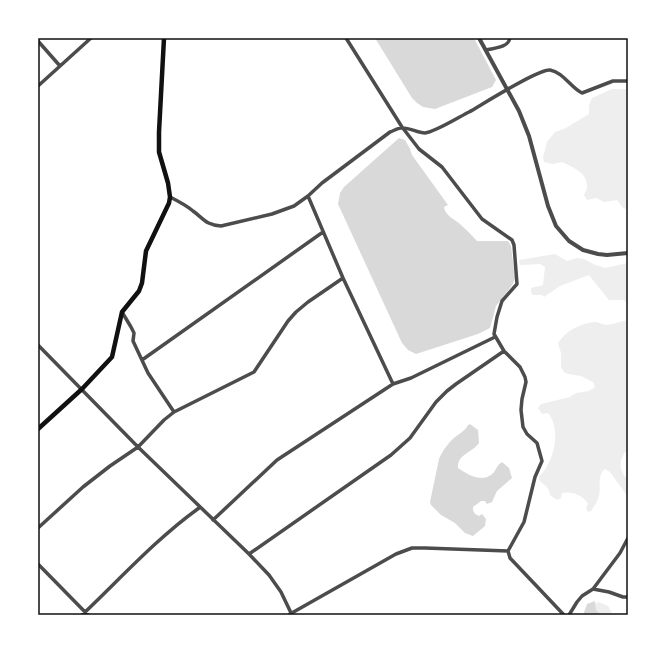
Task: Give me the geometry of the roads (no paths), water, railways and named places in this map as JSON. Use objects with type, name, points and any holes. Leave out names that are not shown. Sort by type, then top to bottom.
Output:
[{"type":"main road","points":[[38,429],[82,389],[112,357],[122,312],[139,291],[142,283],[146,251],[168,207],[170,197],[168,183],[159,152],[164,38]]},
{"type":"street","points":[[38,86],[91,38]]},
{"type":"street","points":[[346,38],[402,127],[419,149],[442,167],[482,219],[512,240],[514,244],[517,284],[500,305],[494,331],[495,337],[504,351],[520,367],[525,377],[526,382],[521,410],[523,427],[527,434],[537,443],[542,461],[535,477],[524,522],[508,551],[510,558],[564,615]]},
{"type":"street","points":[[480,38],[506,90],[519,111],[529,136],[552,216],[559,230],[569,241],[583,250],[607,255],[628,253]]},
{"type":"street","points":[[486,50],[507,44],[510,42],[510,38]]},
{"type":"street","points":[[38,41],[60,66]]},
{"type":"street","points":[[170,197],[191,209],[208,224],[221,226],[285,210],[294,206],[308,196],[322,182],[390,132],[402,127],[425,133],[433,130],[469,112],[506,90],[543,72],[550,70],[582,93],[613,81],[628,81]]},
{"type":"street","points":[[308,196],[342,278],[393,384]]},
{"type":"street","points":[[142,360],[323,232]]},
{"type":"street","points":[[38,528],[83,487],[138,447],[164,420],[174,412],[254,372],[288,321],[296,312],[342,278]]},
{"type":"street","points":[[122,312],[132,327],[134,333],[133,341],[148,373],[174,412]]},
{"type":"street","points":[[213,520],[277,460],[393,384],[411,378],[495,337]]},
{"type":"street","points":[[38,345],[199,508],[249,554],[269,575],[281,592],[291,615],[405,550],[425,548],[508,551]]},
{"type":"street","points":[[249,554],[391,455],[410,438],[436,402],[447,391],[504,351]]},
{"type":"street","points":[[38,564],[85,614],[155,545],[185,518],[199,508]]},
{"type":"street","points":[[569,615],[577,602],[593,589],[620,552],[628,538]]},
{"type":"street","points":[[593,589],[628,597]]}]
